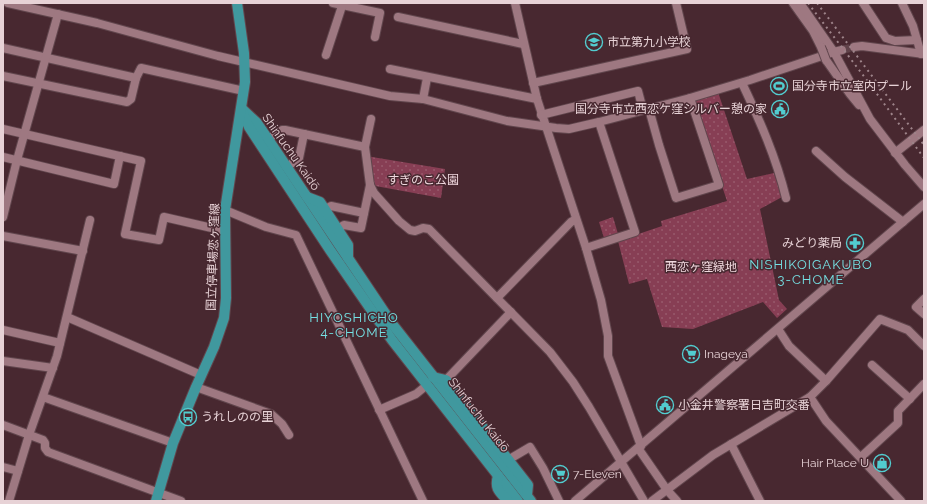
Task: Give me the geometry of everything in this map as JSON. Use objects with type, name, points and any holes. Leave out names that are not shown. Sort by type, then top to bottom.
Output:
[{"type":"main road","name":"国立停車場恋ヶ窪線","points":[[157,497],[174,443],[201,375],[214,347],[224,318],[226,298],[225,210],[244,91],[245,62],[238,3]]},
{"type":"main road","name":"Shinfuchu Kaidō","points":[[242,109],[256,123],[268,139],[430,381],[498,476],[525,499]]},
{"type":"main road","name":"Shinfuchu Kaidō","points":[[242,109],[249,127],[334,256],[388,334],[430,381],[525,499]]},
{"type":"main road","points":[[307,197],[320,202],[348,245],[348,258]]},
{"type":"main road","points":[[430,381],[446,380],[528,485],[525,499]]},
{"type":"main road","points":[[498,476],[496,483],[497,487],[508,501]]},
{"type":"street","points":[[8,3],[97,22],[193,49],[390,96],[423,99],[507,121],[545,127],[569,128],[646,110],[746,82],[838,51]]},
{"type":"street","points":[[333,3],[380,13],[374,37]]},
{"type":"street","points":[[515,3],[523,44],[541,115],[586,248],[601,300],[608,336],[608,356],[639,447],[666,490],[677,501]]},
{"type":"street","points":[[533,83],[687,49],[676,3]]},
{"type":"street","points":[[793,3],[813,31],[826,60],[850,94],[869,116],[895,153],[924,188]]},
{"type":"street","points":[[800,3],[838,51],[869,116]]},
{"type":"street","points":[[863,3],[886,38],[895,41],[917,40]]},
{"type":"street","points":[[854,47],[862,46],[922,54],[913,26],[902,3]]},
{"type":"street","points":[[326,55],[343,4]]},
{"type":"street","points":[[3,217],[17,160],[58,14]]},
{"type":"street","points":[[398,18],[523,44]]},
{"type":"street","points":[[3,48],[136,78]]},
{"type":"street","points":[[3,76],[127,102],[131,100],[136,78],[141,68],[244,91]]},
{"type":"street","points":[[390,69],[427,78],[537,99]]},
{"type":"street","points":[[423,99],[427,78]]},
{"type":"street","points":[[746,82],[767,137],[786,198]]},
{"type":"street","points":[[541,115],[638,91],[659,145],[676,198],[719,185],[690,98]]},
{"type":"street","points":[[371,119],[364,148],[370,185],[378,199],[410,230],[415,231],[423,228],[429,229],[550,352],[573,382],[589,407],[644,501]]},
{"type":"street","points":[[586,248],[635,232],[599,122]]},
{"type":"street","points":[[3,129],[141,161],[125,234],[159,240],[164,217],[225,231]]},
{"type":"street","points":[[268,139],[282,130],[286,130],[364,148]]},
{"type":"street","points":[[895,153],[924,130]]},
{"type":"street","points":[[287,167],[299,158],[304,134]]},
{"type":"street","points":[[816,151],[844,177],[903,222]]},
{"type":"street","points":[[3,157],[114,184],[120,156]]},
{"type":"street","points":[[337,229],[344,225],[361,228],[370,185]]},
{"type":"street","points":[[575,501],[924,204]]},
{"type":"street","points":[[324,210],[331,206],[364,213]]},
{"type":"street","points":[[225,210],[266,227],[296,235],[423,501]]},
{"type":"street","points":[[497,298],[570,222],[576,219]]},
{"type":"street","points":[[9,501],[53,368],[67,317],[90,220]]},
{"type":"street","points":[[3,236],[83,251]]},
{"type":"street","points":[[924,299],[916,307],[924,314]]},
{"type":"street","points":[[446,380],[511,312]]},
{"type":"street","points":[[67,317],[201,375]]},
{"type":"street","points":[[652,501],[713,455],[810,397],[826,382],[880,320],[908,330],[924,346]]},
{"type":"street","points":[[778,329],[789,346],[826,382]]},
{"type":"street","points":[[3,330],[60,343]]},
{"type":"street","points":[[3,361],[53,368]]},
{"type":"street","points":[[872,365],[910,399]]},
{"type":"street","points":[[379,410],[416,394],[430,381]]},
{"type":"street","points":[[196,387],[271,414],[282,424],[289,435]]},
{"type":"street","points":[[861,457],[898,423],[898,412],[922,389]]},
{"type":"street","points":[[43,397],[174,443]]},
{"type":"street","points":[[810,397],[826,421],[901,501]]},
{"type":"street","points":[[3,425],[44,441],[46,443],[45,448],[48,452],[157,497],[181,501]]},
{"type":"street","points":[[731,444],[760,501]]},
{"type":"street","points":[[508,460],[530,447],[560,501]]},
{"type":"street","points":[[3,467],[18,471]]},
{"type":"green space","name":"西恋ヶ窪緑地","points":[[718,92],[747,179],[774,173],[782,197],[760,209],[779,300],[787,309],[777,318],[763,302],[693,329],[662,327],[647,279],[629,284],[618,241],[662,226],[661,221],[727,201],[694,102],[698,99]]},
{"type":"green space","name":"すぎのこ公園","points":[[366,156],[445,169],[441,198],[370,185]]},
{"type":"green space","points":[[613,217],[618,234],[604,238],[599,222]]},
{"type":"tunnel","points":[[842,50],[854,47]]},
{"type":"railway","points":[[808,3],[924,158]]},
{"type":"railway","points":[[817,3],[924,145]]},
{"type":"place","name":"市立第九小学校","points":[[594,42]]},
{"type":"place","name":"国分寺市立室内プール","points":[[779,86]]},
{"type":"place","name":"国分寺市立西恋ケ窪シルバー憩の家","points":[[780,109]]},
{"type":"place","name":"みどり薬局","points":[[855,243]]},
{"type":"place","name":"Inageya","points":[[691,354]]},
{"type":"place","name":"小金井警察署日吉町交番","points":[[665,405]]},
{"type":"place","name":"うれしのの里","points":[[188,417]]},
{"type":"place","name":"Hair Place U","points":[[882,463]]},
{"type":"place","name":"7-Eleven","points":[[560,474]]},
{"type":"district","name":"NISHIKOIGAKUBO 3-CHOME","points":[[811,272]]},
{"type":"district","name":"HIYOSHICHO 4-CHOME","points":[[354,324]]}]
